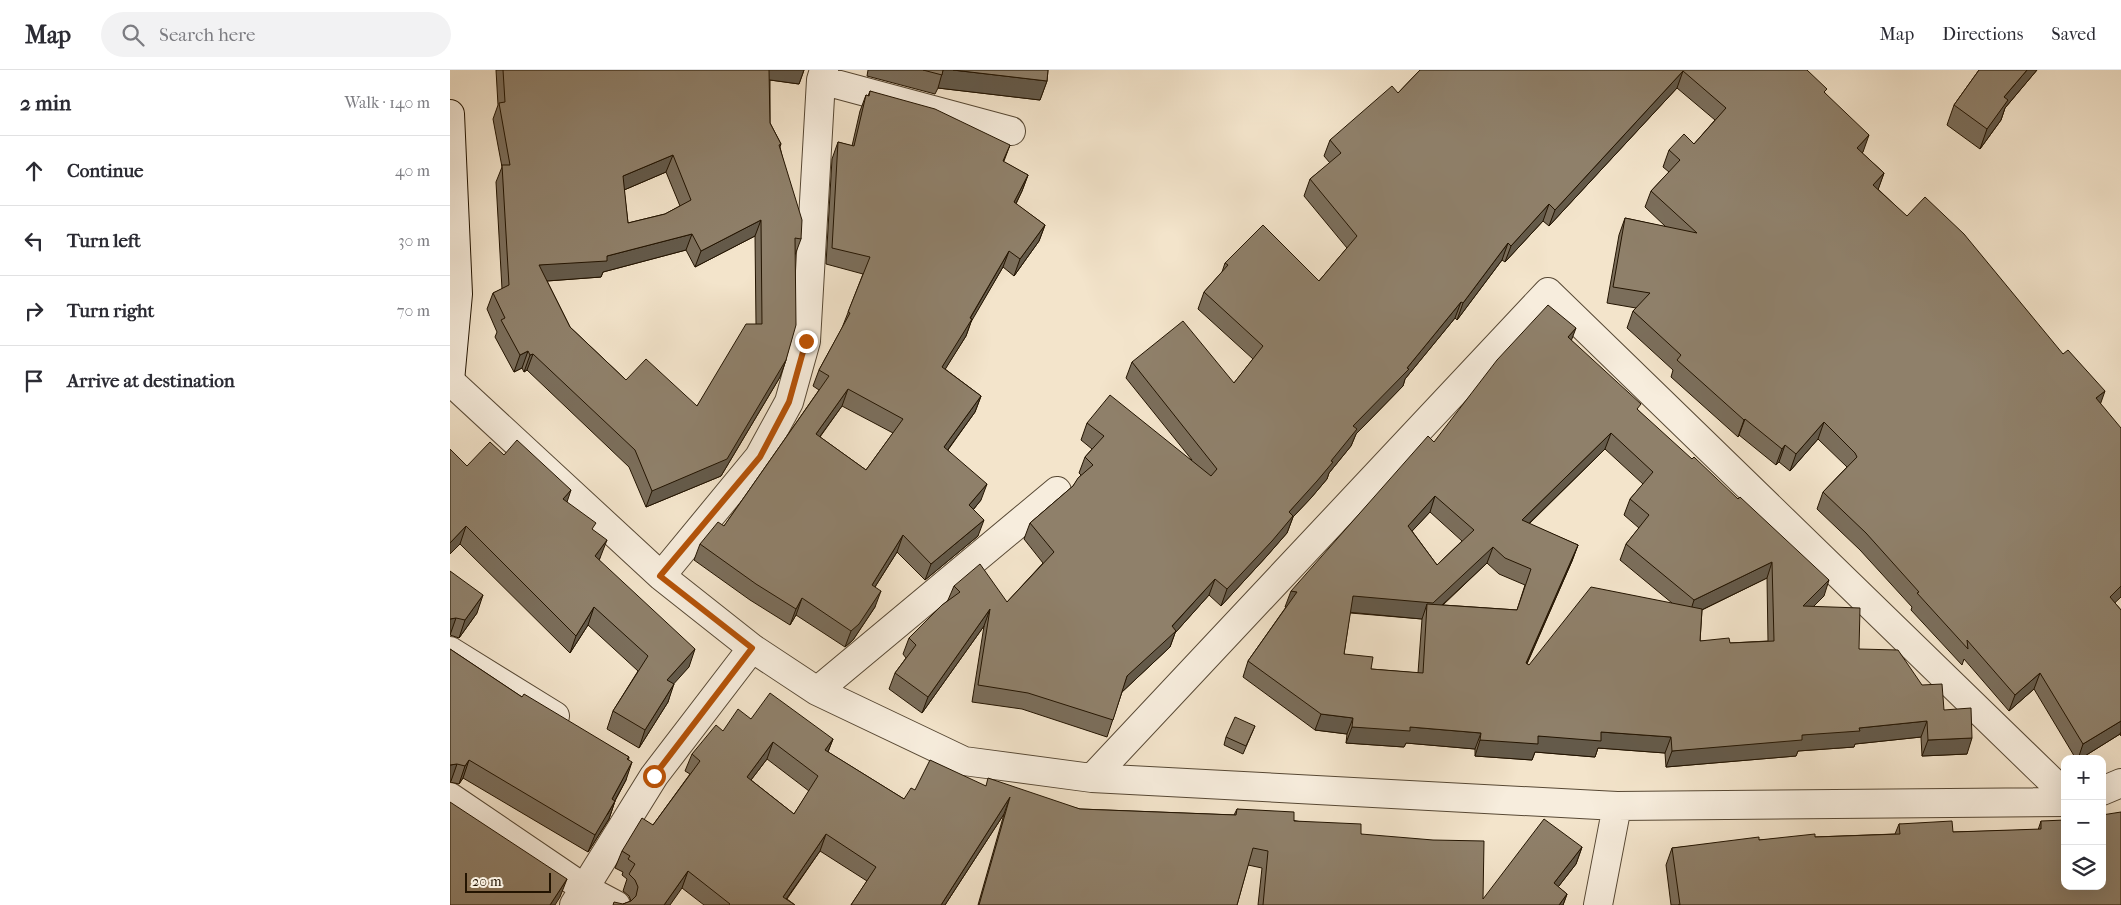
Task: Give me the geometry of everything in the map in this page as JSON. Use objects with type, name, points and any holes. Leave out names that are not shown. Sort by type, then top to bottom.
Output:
[{"type":"street","points":[[660,576],[760,457],[789,402],[806,341],[822,75],[1011,131]]},
{"type":"street","points":[[450,114],[458,294],[450,381],[660,576],[752,648],[817,691],[964,761],[1092,778],[1617,806],[2061,802]]},
{"type":"street","points":[[1092,778],[1548,292],[2061,790]]},
{"type":"street","points":[[817,691],[1057,491]]},
{"type":"street","points":[[579,896],[645,771],[752,648]]},
{"type":"street","points":[[450,651],[577,729]]},
{"type":"street","points":[[2106,789],[2121,783]]},
{"type":"street","points":[[450,797],[579,896],[616,905]]},
{"type":"street","points":[[1598,905],[1617,806]]},
{"type":"building","points":[[503,70],[769,70],[770,123],[781,144],[779,145],[802,220],[801,239],[795,238],[796,325],[786,360],[727,459],[652,491],[635,450],[533,354],[530,355],[528,351],[520,355],[501,320],[505,318],[493,293],[509,285],[502,165],[510,165],[499,103],[505,102]],"holes":[[[673,155],[691,200],[665,214],[628,223],[623,176]],[[761,220],[762,324],[746,324],[697,406],[646,359],[626,380],[570,327],[539,265],[607,261],[607,256],[692,234],[701,251]]]},
{"type":"building","points":[[923,70],[943,70],[942,75]]},
{"type":"building","points":[[953,70],[1048,70],[1047,81]]},
{"type":"building","points":[[1420,70],[1807,70],[1827,89],[1824,92],[1869,135],[1857,148],[1884,173],[1873,185],[1907,216],[1925,197],[1964,234],[2063,354],[2068,350],[2105,391],[2096,398],[2121,428],[2121,586],[2110,597],[2121,610],[2121,721],[2083,744],[2040,673],[2015,695],[1967,640],[1968,649],[1866,533],[1823,492],[1857,457],[1855,453],[1824,422],[1796,454],[1785,445],[1782,449],[1744,420],[1677,360],[1681,355],[1633,311],[1650,293],[1613,287],[1625,218],[1697,233],[1651,191],[1680,160],[1669,150],[1684,134],[1694,144],[1726,108],[1683,71],[1555,210],[1549,204],[1511,246],[1508,243],[1463,303],[1461,302],[1407,368],[1409,369],[1353,426],[1357,429],[1331,461],[1333,462],[1289,512],[1293,516],[1272,541],[1227,589],[1215,579],[1172,626],[1176,631],[1127,676],[1113,720],[1028,693],[978,685],[990,609],[928,697],[895,673],[916,645],[909,638],[942,605],[960,592],[954,586],[980,564],[1007,602],[1054,552],[1030,523],[1073,486],[1078,478],[1093,465],[1085,457],[1104,436],[1087,423],[1110,395],[1211,476],[1217,469],[1132,362],[1183,321],[1234,383],[1263,346],[1204,292],[1228,265],[1225,263],[1263,225],[1319,281],[1357,236],[1310,179],[1341,153],[1330,140],[1392,86],[1398,93]]},
{"type":"building","points":[[1979,70],[2027,70],[2004,97],[2008,100],[1987,129],[1954,105]]},
{"type":"building","points":[[870,91],[935,109],[1010,145],[1003,161],[1028,175],[1014,202],[1045,225],[1020,259],[1009,251],[970,318],[972,319],[942,367],[981,396],[944,447],[987,484],[969,505],[984,520],[931,564],[903,535],[872,585],[881,591],[859,624],[851,631],[802,598],[796,609],[756,584],[700,544],[718,522],[724,526],[829,376],[819,370],[850,313],[848,312],[870,257],[832,248],[838,142],[854,146],[866,95],[869,96]],"holes":[[[848,389],[903,419],[866,470],[816,434]]]},
{"type":"building","points":[[1548,305],[1576,328],[1568,337],[1641,404],[1637,409],[1692,459],[1694,457],[1738,499],[1740,497],[1829,580],[1803,606],[1860,608],[1859,649],[1898,650],[1922,685],[1942,684],[1944,710],[1971,708],[1972,738],[1928,740],[1927,721],[1859,728],[1860,731],[1802,735],[1802,740],[1672,751],[1671,737],[1601,732],[1601,741],[1538,736],[1538,744],[1480,740],[1481,733],[1410,727],[1410,731],[1352,727],[1353,718],[1321,714],[1248,661],[1297,592],[1291,591],[1428,436],[1434,442],[1497,360]],"holes":[[[1611,433],[1653,472],[1630,499],[1649,515],[1626,544],[1694,600],[1772,562],[1774,641],[1730,643],[1729,638],[1700,641],[1702,609],[1591,587],[1529,665],[1526,663],[1578,545],[1522,520]],[[1435,496],[1474,530],[1437,565],[1408,526]],[[1493,547],[1505,558],[1531,569],[1517,610],[1427,604],[1423,673],[1371,669],[1373,657],[1344,654],[1353,596],[1433,603]]]},
{"type":"building","points":[[517,440],[571,490],[563,499],[596,523],[592,529],[607,540],[595,556],[695,649],[667,680],[674,684],[645,730],[613,711],[648,656],[594,607],[576,636],[466,526],[450,543],[450,449],[467,466],[490,442],[504,455]]},
{"type":"building","points":[[450,571],[483,595],[465,620],[450,619]]},
{"type":"building","points":[[450,649],[522,697],[524,694],[629,757],[627,759],[632,762],[612,799],[615,801],[595,835],[469,760],[465,766],[450,765]]},
{"type":"building","points":[[770,693],[833,739],[825,750],[904,799],[911,788],[915,790],[930,760],[986,786],[988,778],[1080,809],[1236,815],[1237,809],[1294,812],[1294,821],[1361,824],[1361,834],[1433,840],[1484,841],[1483,899],[1544,819],[1582,847],[1554,883],[1567,894],[1559,905],[1263,905],[1268,851],[1253,848],[1237,905],[979,905],[1010,797],[941,905],[851,905],[876,867],[826,834],[783,897],[795,905],[729,905],[688,871],[664,905],[613,905],[614,902],[623,904],[631,901],[636,896],[638,887],[635,880],[629,874],[635,864],[628,859],[630,856],[622,851],[642,818],[653,825],[700,761],[692,754],[716,725],[723,731],[738,709],[751,719]],"holes":[[[773,742],[818,776],[794,814],[747,777]]]},
{"type":"building","points":[[1235,717],[1255,726],[1246,746],[1226,737]]},
{"type":"building","points":[[450,802],[567,879],[550,905],[450,905]]},
{"type":"building","points":[[2121,812],[2121,905],[1680,905],[1672,848],[1759,837],[1759,840],[1815,834],[1815,837],[1900,834],[1899,824],[1952,821],[1953,832],[2041,829],[2041,821],[2061,820],[2061,890],[2106,890],[2106,814]]},
{"type":"route","points":[[654,776],[752,648],[660,576],[760,457],[789,402],[806,341]]}]
